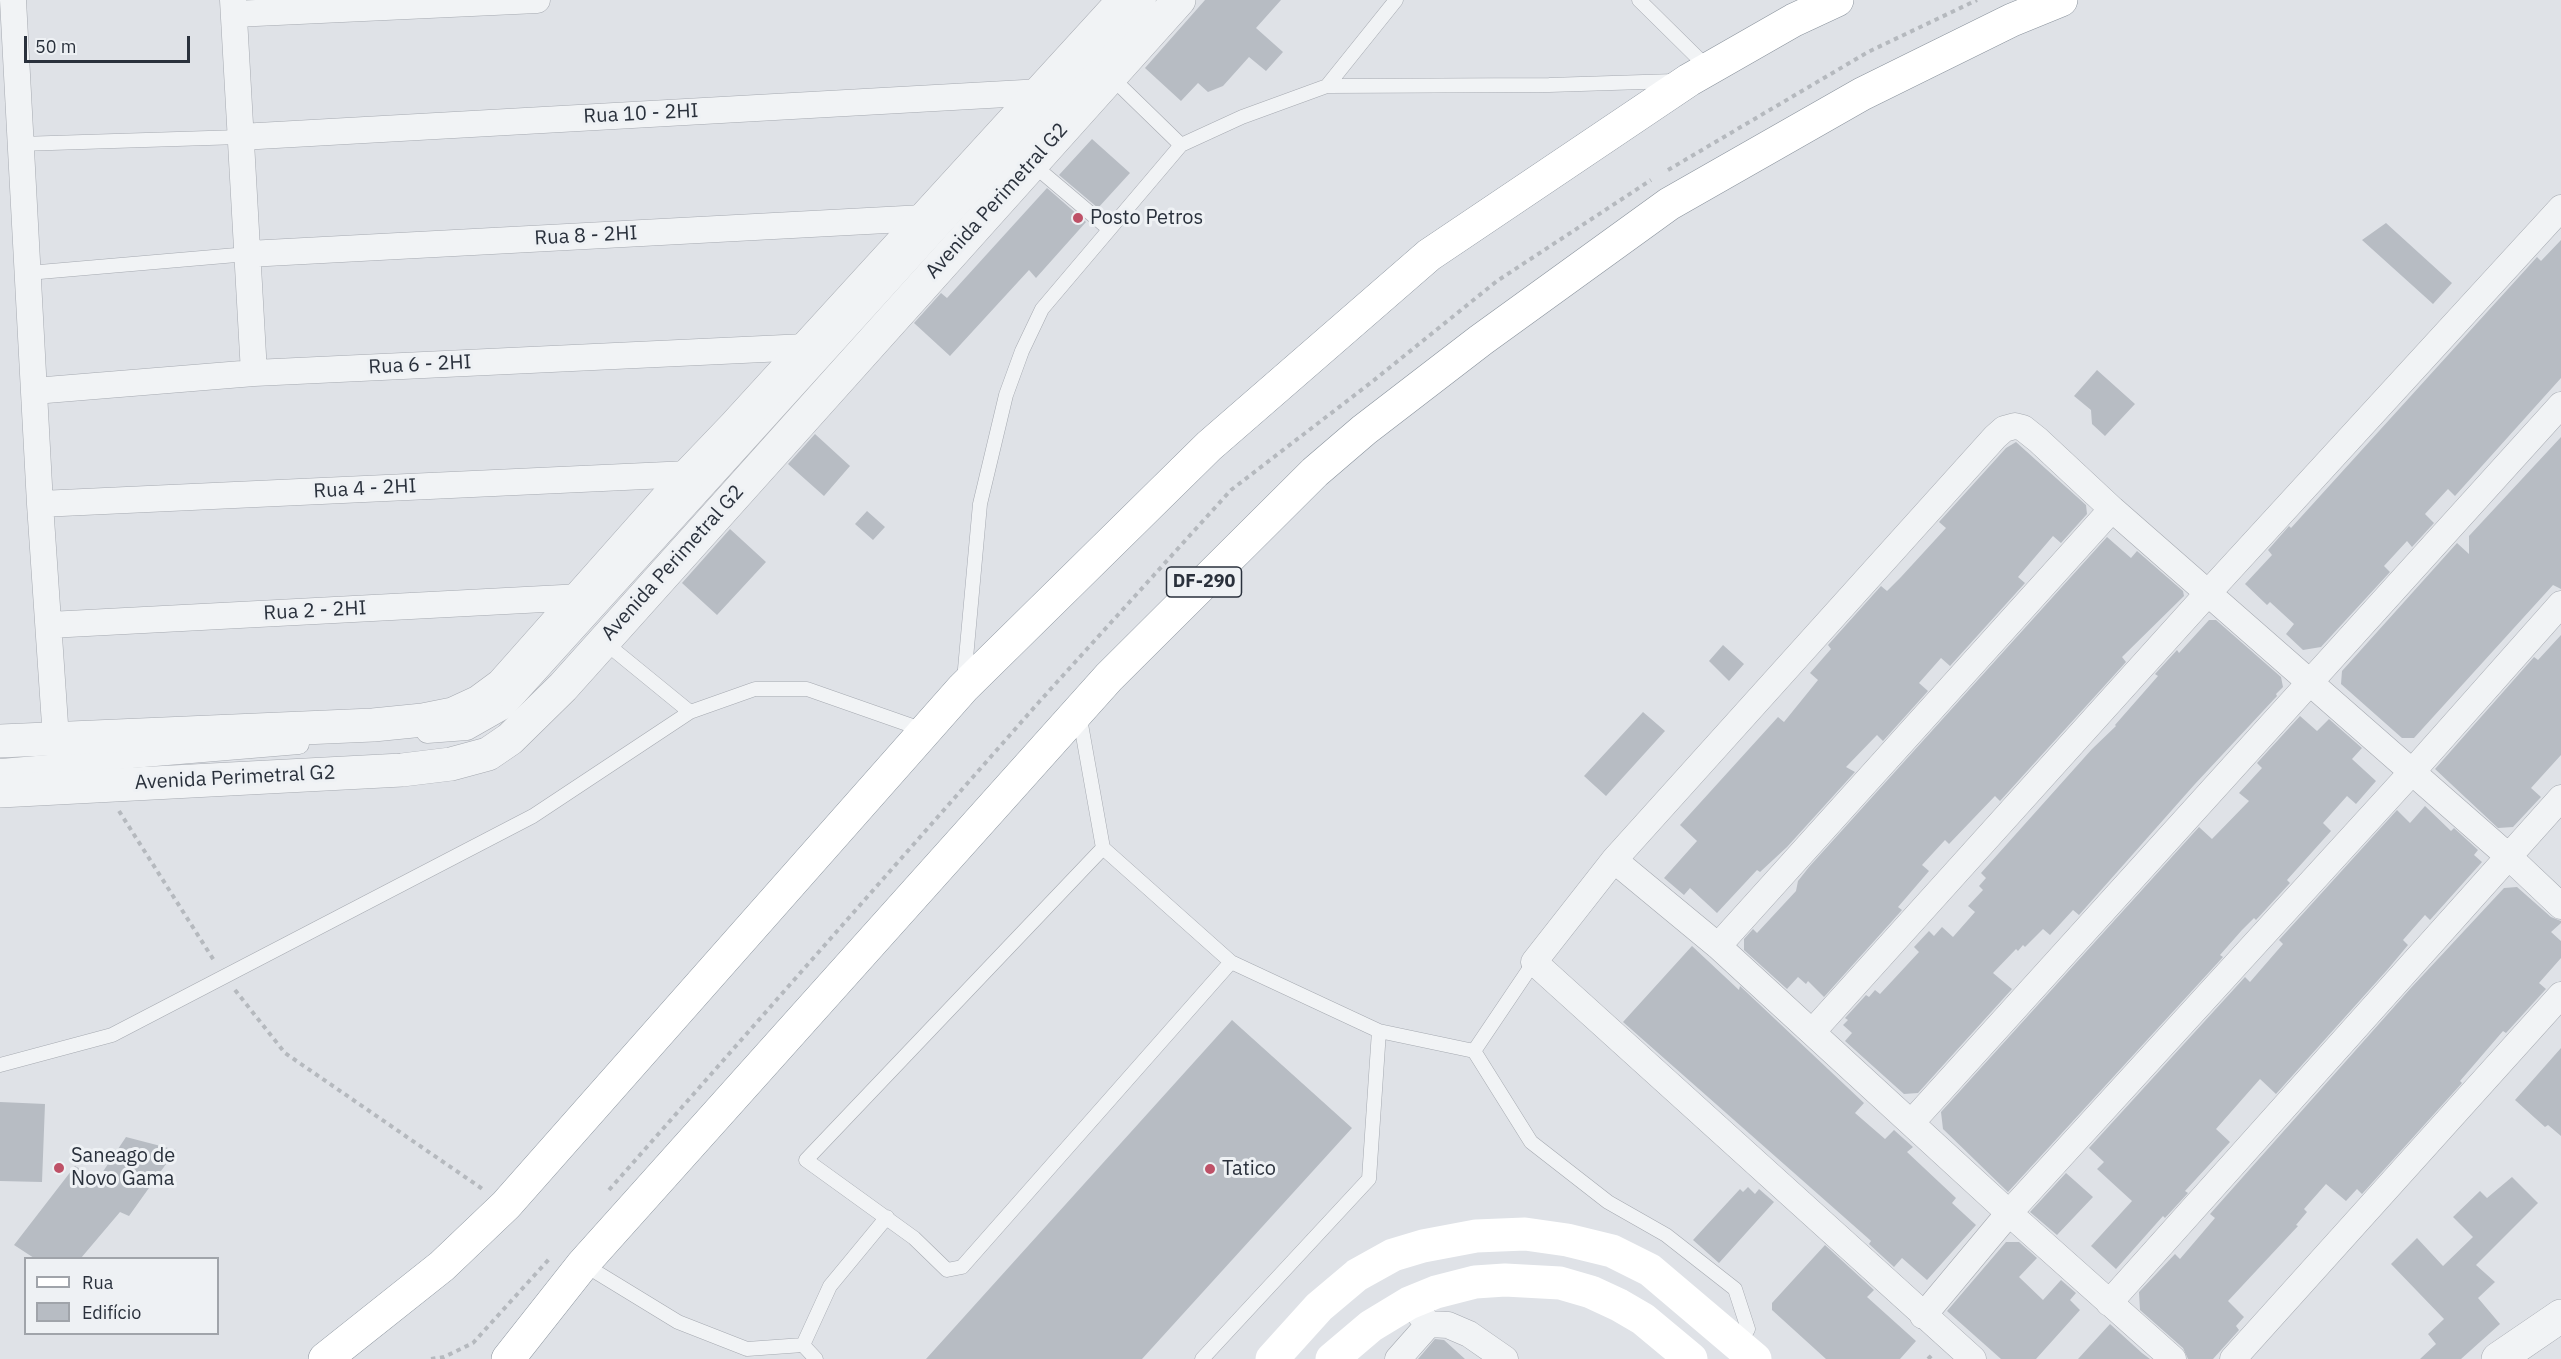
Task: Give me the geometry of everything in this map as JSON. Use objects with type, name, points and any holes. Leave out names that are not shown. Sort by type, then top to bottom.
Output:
[{"type":"main road","name":"DF-290","points":[[508,1359],[583,1264],[1109,677],[1315,472],[1364,430],[1480,340],[1669,204],[1862,94],[2012,20],[2061,0]]},
{"type":"main road","points":[[325,1359],[442,1266],[506,1205],[963,688],[1209,446],[1429,255],[1699,75],[1789,10],[1831,1]]},
{"type":"main road","points":[[1272,1359],[1319,1307],[1357,1275],[1393,1256],[1423,1246],[1476,1236],[1525,1234],[1567,1240],[1612,1251],[1650,1270],[1747,1354]]},
{"type":"main road","points":[[1332,1359],[1371,1326],[1419,1314],[1436,1292],[1475,1282],[1505,1280],[1560,1282],[1591,1292],[1642,1319],[1691,1359]]},
{"type":"street","points":[[13,0],[40,504],[56,739]]},
{"type":"street","points":[[254,373],[233,7],[537,0]]},
{"type":"street","name":"Avenida Perimetral G2","points":[[0,741],[373,725],[453,714],[479,702],[502,685],[689,474],[751,440],[791,396],[806,347],[1124,0]]},
{"type":"street","points":[[791,396],[1146,0]]},
{"type":"street","name":"Avenida Perimetral G2","points":[[0,791],[402,770],[468,760],[488,754],[510,739],[563,687],[603,641],[751,440],[791,396],[1031,163],[1179,0]]},
{"type":"street","name":"Rua 10 - 2HI","points":[[240,137],[1042,92]]},
{"type":"street","points":[[1813,1031],[2208,593],[2561,208]]},
{"type":"street","name":"Rua 8 - 2HI","points":[[248,254],[924,218]]},
{"type":"street","name":"Rua 6 - 2HI","points":[[34,391],[254,373],[806,347]]},
{"type":"street","points":[[1911,1123],[2561,405]]},
{"type":"street","points":[[1973,1359],[1534,963],[1614,860],[2004,429],[2015,426],[2023,428],[2112,509],[2508,856],[2561,906]]},
{"type":"street","points":[[0,769],[468,730],[504,709],[751,440]]},
{"type":"street","name":"Rua 4 - 2HI","points":[[40,504],[689,474]]},
{"type":"street","points":[[1718,946],[2112,509]]},
{"type":"street","name":"Rua 2 - 2HI","points":[[49,626],[582,597]]},
{"type":"street","points":[[1923,1316],[2009,1213],[2561,604]]},
{"type":"street","points":[[2109,1303],[2561,798]]},
{"type":"street","points":[[1614,860],[1718,946],[2009,1213],[2173,1359]]},
{"type":"street","points":[[2234,1359],[2561,995]]},
{"type":"street","points":[[1398,1359],[1419,1314],[1470,1334],[1505,1359]]},
{"type":"street","points":[[2498,1359],[2561,1316]]},
{"type":"lane","points":[[1327,86],[1396,0]]},
{"type":"lane","points":[[1639,0],[1699,75]]},
{"type":"lane","points":[[1110,75],[1181,145]]},
{"type":"lane","points":[[963,688],[980,504],[1006,395],[1022,351],[1042,309],[1181,145],[1242,117],[1327,86],[1549,85],[1699,75]]},
{"type":"lane","points":[[20,144],[240,137]]},
{"type":"lane","points":[[1031,163],[1109,229]]},
{"type":"lane","points":[[28,273],[248,254]]},
{"type":"lane","points":[[603,641],[690,712]]},
{"type":"lane","points":[[0,1065],[112,1035],[533,816],[690,712],[755,689],[807,689],[926,730]]},
{"type":"lane","points":[[1079,711],[1103,848],[1231,962],[1379,1031],[1474,1051],[1531,1142],[1608,1202],[1666,1234],[1736,1289],[1748,1329],[1747,1354]]},
{"type":"lane","points":[[1103,848],[807,1160],[914,1238],[947,1270],[962,1267],[1231,962]]},
{"type":"lane","points":[[1474,1051],[1534,963]]},
{"type":"lane","points":[[1202,1359],[1369,1179],[1379,1031]]},
{"type":"lane","points":[[803,1345],[830,1286],[887,1217]]},
{"type":"lane","points":[[583,1264],[678,1322],[747,1349],[803,1345]]},
{"type":"lane","points":[[803,1345],[816,1359]]},
{"type":"path","points":[[103,785],[224,976],[285,1053],[506,1205]]},
{"type":"building","points":[[1205,0],[1281,0],[1256,28],[1283,52],[1266,71],[1249,57],[1223,86],[1208,92],[1198,83],[1181,101],[1145,68]]},
{"type":"building","points":[[1092,139],[1130,173],[1098,208],[1059,175]]},
{"type":"building","points":[[1047,188],[1086,222],[1036,278],[1029,270],[950,356],[914,323],[941,293],[947,298]]},
{"type":"building","points":[[2386,223],[2452,283],[2433,304],[2362,240]]},
{"type":"building","points":[[2561,240],[2561,378],[2455,496],[2448,489],[2425,514],[2434,523],[2412,547],[2407,541],[2384,566],[2390,572],[2321,647],[2303,650],[2286,634],[2294,624],[2270,602],[2267,605],[2245,584],[2272,555],[2268,550],[2289,526],[2291,528],[2537,257],[2541,261]]},
{"type":"building","points":[[2097,370],[2135,404],[2105,436],[2092,424],[2091,410],[2074,396]]},
{"type":"building","points":[[815,434],[850,466],[824,496],[788,464]]},
{"type":"building","points":[[2561,437],[2561,589],[2553,585],[2414,738],[2402,738],[2341,684],[2342,671],[2457,543],[2469,554],[2469,536]]},
{"type":"building","points":[[2016,442],[2086,505],[2087,514],[2061,543],[2053,536],[2018,577],[2025,583],[1950,666],[1941,658],[1919,683],[1928,691],[1883,741],[1877,735],[1846,767],[1855,772],[1787,847],[1760,872],[1757,870],[1717,913],[1690,888],[1684,895],[1664,878],[1697,841],[1680,825],[1778,717],[1784,722],[1818,680],[1810,673],[1831,649],[1828,645],[1881,586],[1887,591],[1901,577],[1946,528],[1939,522],[2006,448]]},
{"type":"building","points":[[867,511],[885,527],[873,540],[855,524]]},
{"type":"building","points":[[730,529],[766,562],[717,615],[682,583]]},
{"type":"building","points":[[2107,537],[2131,558],[2137,551],[2183,591],[2184,596],[2122,657],[2126,662],[2000,801],[1995,796],[1949,844],[1945,840],[1922,865],[1929,871],[1898,907],[1902,910],[1824,997],[1808,981],[1806,984],[1798,977],[1787,989],[1744,950],[1744,939],[1753,929],[1757,933],[1796,891],[1798,881],[1809,867]]},
{"type":"building","points":[[2209,620],[2216,620],[2281,677],[2283,687],[2079,915],[2073,910],[2050,935],[2043,929],[2025,947],[2023,945],[2018,951],[2016,949],[1993,973],[2012,989],[1918,1093],[1904,1094],[1845,1041],[1852,1033],[1843,1025],[1848,1020],[1845,1018],[1866,995],[1869,997],[1875,990],[1880,994],[1919,952],[1914,947],[1929,931],[1934,936],[1942,927],[1953,937],[1975,912],[1968,906],[1983,890],[1979,886],[1986,878],[1981,873],[2092,749],[2116,726],[2158,676],[2155,674],[2177,650],[2179,653]]},
{"type":"building","points":[[2561,635],[2561,755],[2531,788],[2541,797],[2513,827],[2498,828],[2435,769],[2534,657],[2538,660]]},
{"type":"building","points":[[1723,645],[1744,664],[1729,681],[1709,661]]},
{"type":"building","points":[[1643,712],[1665,731],[1606,796],[1584,776]]},
{"type":"building","points":[[2300,716],[2317,731],[2329,719],[2362,748],[2352,759],[2376,781],[2356,804],[2347,796],[2323,823],[2331,831],[2287,880],[2290,883],[2256,920],[2254,918],[2242,930],[2220,955],[2223,957],[2008,1192],[1943,1129],[1941,1112],[2199,827],[2212,839],[2249,801],[2239,793],[2262,768],[2257,763]]},
{"type":"building","points":[[2425,806],[2451,831],[2454,828],[2478,850],[2474,855],[2482,862],[2430,920],[2425,915],[2403,940],[2408,945],[2276,1094],[2260,1079],[2216,1129],[2230,1142],[2185,1191],[2188,1193],[2165,1218],[2163,1216],[2116,1269],[2091,1246],[2132,1201],[2097,1169],[2104,1162],[2089,1148],[2245,977],[2250,982],[2283,944],[2279,940],[2397,810],[2410,823]]},
{"type":"building","points":[[2517,887],[2551,917],[2561,921],[2551,932],[2561,941],[2561,958],[2539,983],[2546,989],[2506,1033],[2503,1031],[2460,1081],[2462,1083],[2362,1194],[2357,1189],[2346,1201],[2326,1184],[2304,1209],[2307,1212],[2296,1225],[2298,1226],[2228,1301],[2244,1317],[2236,1326],[2239,1330],[2213,1359],[2188,1359],[2183,1348],[2140,1310],[2139,1292],[2175,1254],[2180,1259],[2215,1218],[2210,1214],[2410,989],[2504,888]]},
{"type":"building","points":[[1692,946],[1739,990],[1740,986],[1864,1103],[1855,1113],[1885,1139],[1894,1130],[1913,1147],[1907,1152],[1956,1198],[1952,1203],[1976,1225],[1927,1280],[1902,1258],[1894,1267],[1869,1244],[1870,1240],[1623,1022]]},
{"type":"building","points":[[1232,1020],[1352,1128],[1142,1359],[926,1359]]},
{"type":"building","points":[[2561,1048],[2561,1136],[2548,1125],[2545,1127],[2515,1100]]},
{"type":"building","points":[[0,1102],[45,1104],[42,1182],[0,1181]]},
{"type":"building","points":[[126,1137],[176,1150],[129,1216],[120,1212],[82,1257],[32,1257],[14,1245],[75,1166],[98,1179]]},
{"type":"building","points":[[2066,1173],[2093,1197],[2057,1235],[2030,1212]]},
{"type":"building","points":[[2512,1177],[2538,1203],[2476,1265],[2495,1282],[2478,1298],[2500,1324],[2461,1359],[2420,1359],[2436,1344],[2428,1334],[2444,1319],[2391,1264],[2417,1238],[2443,1266],[2473,1237],[2453,1217],[2480,1191],[2487,1198]]},
{"type":"building","points":[[1748,1187],[1755,1194],[1759,1189],[1774,1202],[1719,1263],[1693,1240],[1740,1189],[1743,1192]]},
{"type":"building","points":[[2006,1242],[2019,1242],[2037,1258],[2019,1277],[2043,1300],[2061,1280],[2076,1293],[2070,1300],[2080,1310],[2036,1359],[2001,1359],[1947,1311]]},
{"type":"building","points":[[1825,1245],[1874,1290],[1867,1297],[1916,1341],[1900,1359],[1826,1359],[1772,1310],[1772,1303]]},
{"type":"building","points":[[2110,1324],[2142,1353],[2150,1359],[2078,1359]]},
{"type":"building","points":[[1435,1339],[1444,1340],[1465,1359],[1418,1359]]},
{"type":"place","name":"Posto Petros","points":[[1078,218]]},
{"type":"place","name":"Saneago de Novo Gama","points":[[59,1168]]},
{"type":"place","name":"Tatico","points":[[1210,1169]]}]
